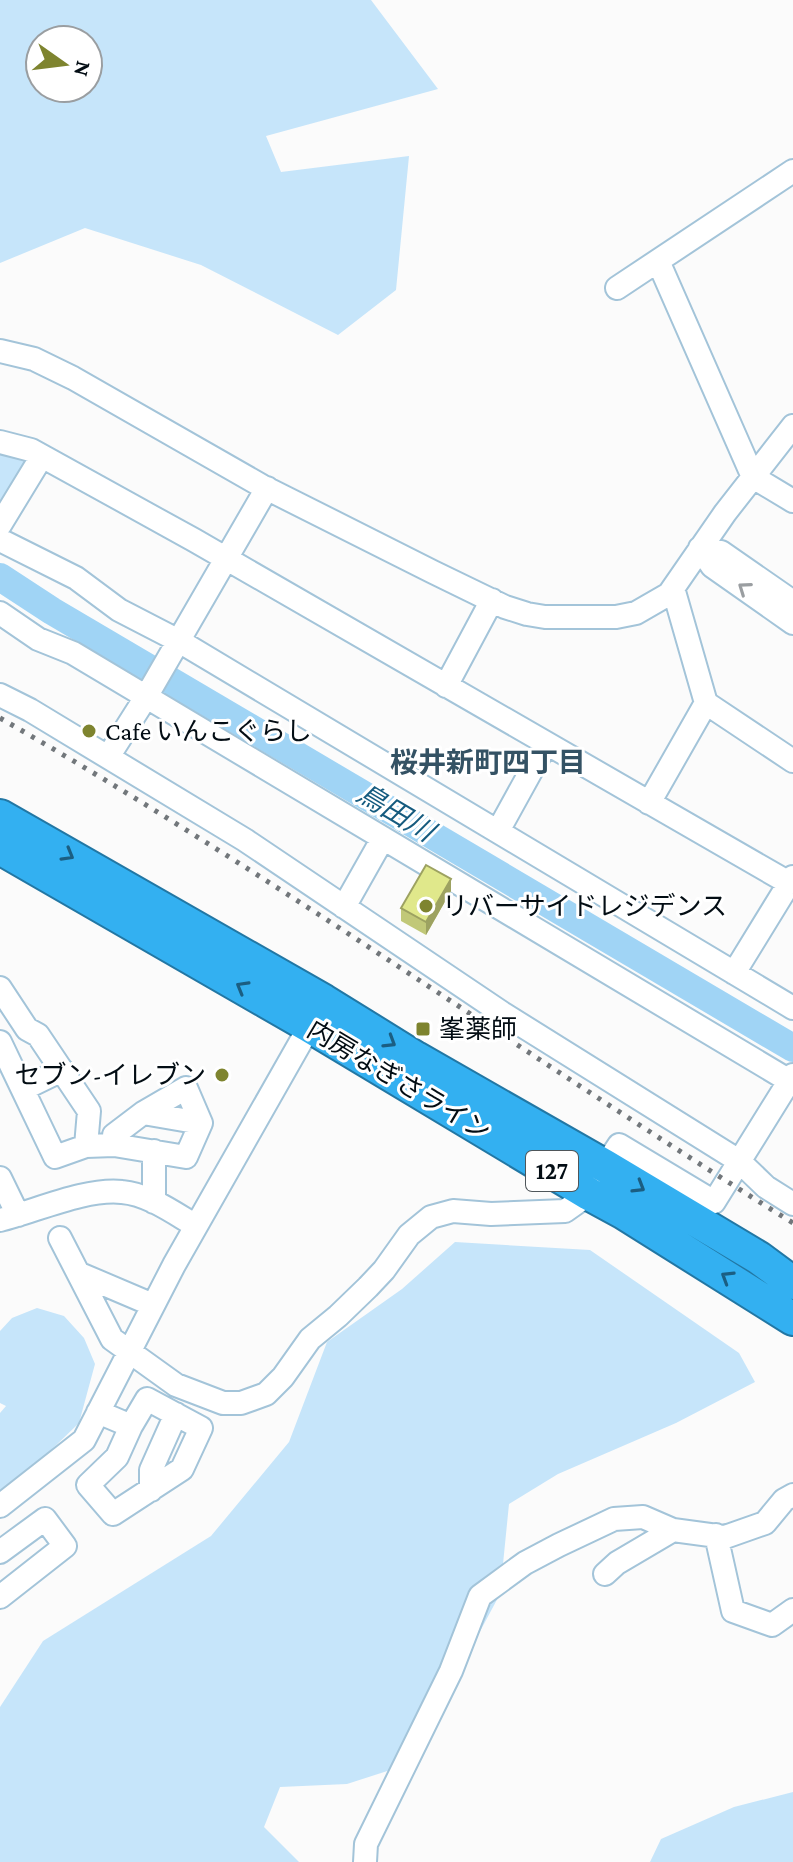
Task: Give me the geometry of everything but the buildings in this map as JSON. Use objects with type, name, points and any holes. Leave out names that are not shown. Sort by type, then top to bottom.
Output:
[{"type":"highway","name":"内房なぎさライン","points":[[0,816],[317,1013],[597,1180],[759,1258],[793,1283]]},
{"type":"highway","name":"内房なぎさライン","points":[[0,848],[317,1013]]},
{"type":"highway","name":"内房なぎさライン","points":[[597,1180],[637,1221],[793,1319]]},
{"type":"street","points":[[617,288],[793,171]]},
{"type":"street","points":[[658,261],[753,477],[793,501]]},
{"type":"street","points":[[0,351],[34,359],[73,378],[267,488],[492,600],[527,614],[545,617],[616,617],[636,613],[669,594],[793,426]]},
{"type":"street","points":[[0,442],[42,456],[649,803],[791,880],[734,973]]},
{"type":"street","points":[[0,525],[42,456]]},
{"type":"street","points":[[108,757],[267,488]]},
{"type":"street","points":[[0,540],[76,578],[119,610],[498,831],[793,1008]]},
{"type":"street","points":[[700,548],[721,552],[793,602]]},
{"type":"street","points":[[700,548],[712,566],[793,623]]},
{"type":"street","points":[[673,588],[706,703],[793,761]]},
{"type":"street","points":[[446,686],[492,600]]},
{"type":"street","points":[[0,613],[38,639],[73,653],[148,694],[383,838],[792,1080],[714,1202],[619,1145],[597,1180],[565,1211],[491,1214],[453,1211],[431,1217],[409,1235],[368,1287],[310,1339],[283,1377],[266,1394],[241,1403],[223,1403],[176,1385],[112,1339],[60,1238]]},
{"type":"street","points":[[0,695],[245,840],[502,1013],[739,1161],[766,1187],[793,1204]]},
{"type":"street","points":[[649,803],[706,703]]},
{"type":"street","points":[[498,831],[546,744]]},
{"type":"street","points":[[344,907],[383,838]]},
{"type":"street","points":[[0,988],[27,1029],[38,1035],[89,1111],[86,1146]]},
{"type":"street","points":[[0,1506],[84,1440],[196,1226],[317,1013]]},
{"type":"street","points":[[0,1042],[55,1157],[86,1146],[114,1145],[186,1157],[201,1123],[186,1088],[143,1113],[114,1135],[114,1145]]},
{"type":"street","points":[[23,1089],[62,1070]]},
{"type":"street","points":[[143,1113],[201,1123]]},
{"type":"street","points":[[154,1151],[154,1202]]},
{"type":"street","points":[[0,1178],[6,1217],[94,1193],[124,1192],[154,1202],[196,1226]]},
{"type":"street","points":[[80,1274],[153,1305]]},
{"type":"street","points":[[147,1399],[176,1414],[151,1470],[151,1490],[113,1514],[88,1485],[117,1457],[131,1426],[147,1399]]},
{"type":"street","points":[[98,1412],[131,1426]]},
{"type":"street","points":[[365,1862],[366,1844],[451,1671],[480,1596],[525,1563],[614,1519],[643,1517],[673,1530],[725,1537],[765,1523],[784,1500],[793,1495]]},
{"type":"street","points":[[0,1552],[45,1519],[65,1546],[0,1597]]},
{"type":"street","points":[[605,1574],[617,1563],[673,1530]]},
{"type":"street","points":[[716,1535],[733,1611],[772,1625],[793,1610]]},
{"type":"shaded area","points":[[0,0],[371,0],[438,89],[266,136],[281,172],[409,156],[396,290],[338,335],[201,265],[85,228],[0,263]]},
{"type":"shaded area","points":[[0,445],[35,460],[0,520]]},
{"type":"shaded area","points":[[455,1242],[590,1250],[739,1353],[755,1382],[676,1423],[558,1474],[509,1504],[500,1594],[409,1764],[347,1784],[280,1787],[264,1827],[299,1862],[0,1862],[0,1707],[43,1641],[211,1536],[289,1442],[327,1342],[402,1289]]},
{"type":"shaded area","points":[[37,1308],[64,1316],[84,1338],[95,1364],[79,1423],[46,1455],[0,1490],[0,1413],[6,1406],[0,1403],[0,1331],[12,1318]]},
{"type":"shaded area","points":[[793,1792],[793,1862],[650,1862],[661,1839],[734,1807]]},
{"type":"waterway","name":"鳥田川","points":[[0,577],[52,611],[793,1048]]},
{"type":"railway","points":[[0,718],[201,839],[793,1223]]},
{"type":"place","name":"Cafe いんこぐらし","points":[[89,731]]},
{"type":"place","name":"リバーサイドレジデンス","points":[[426,906]]},
{"type":"place","name":"峯薬師","points":[[423,1029]]},
{"type":"place","name":"セブン-イレブン","points":[[222,1075]]},
{"type":"district","name":"桜井新町四丁目","points":[[488,762]]}]
